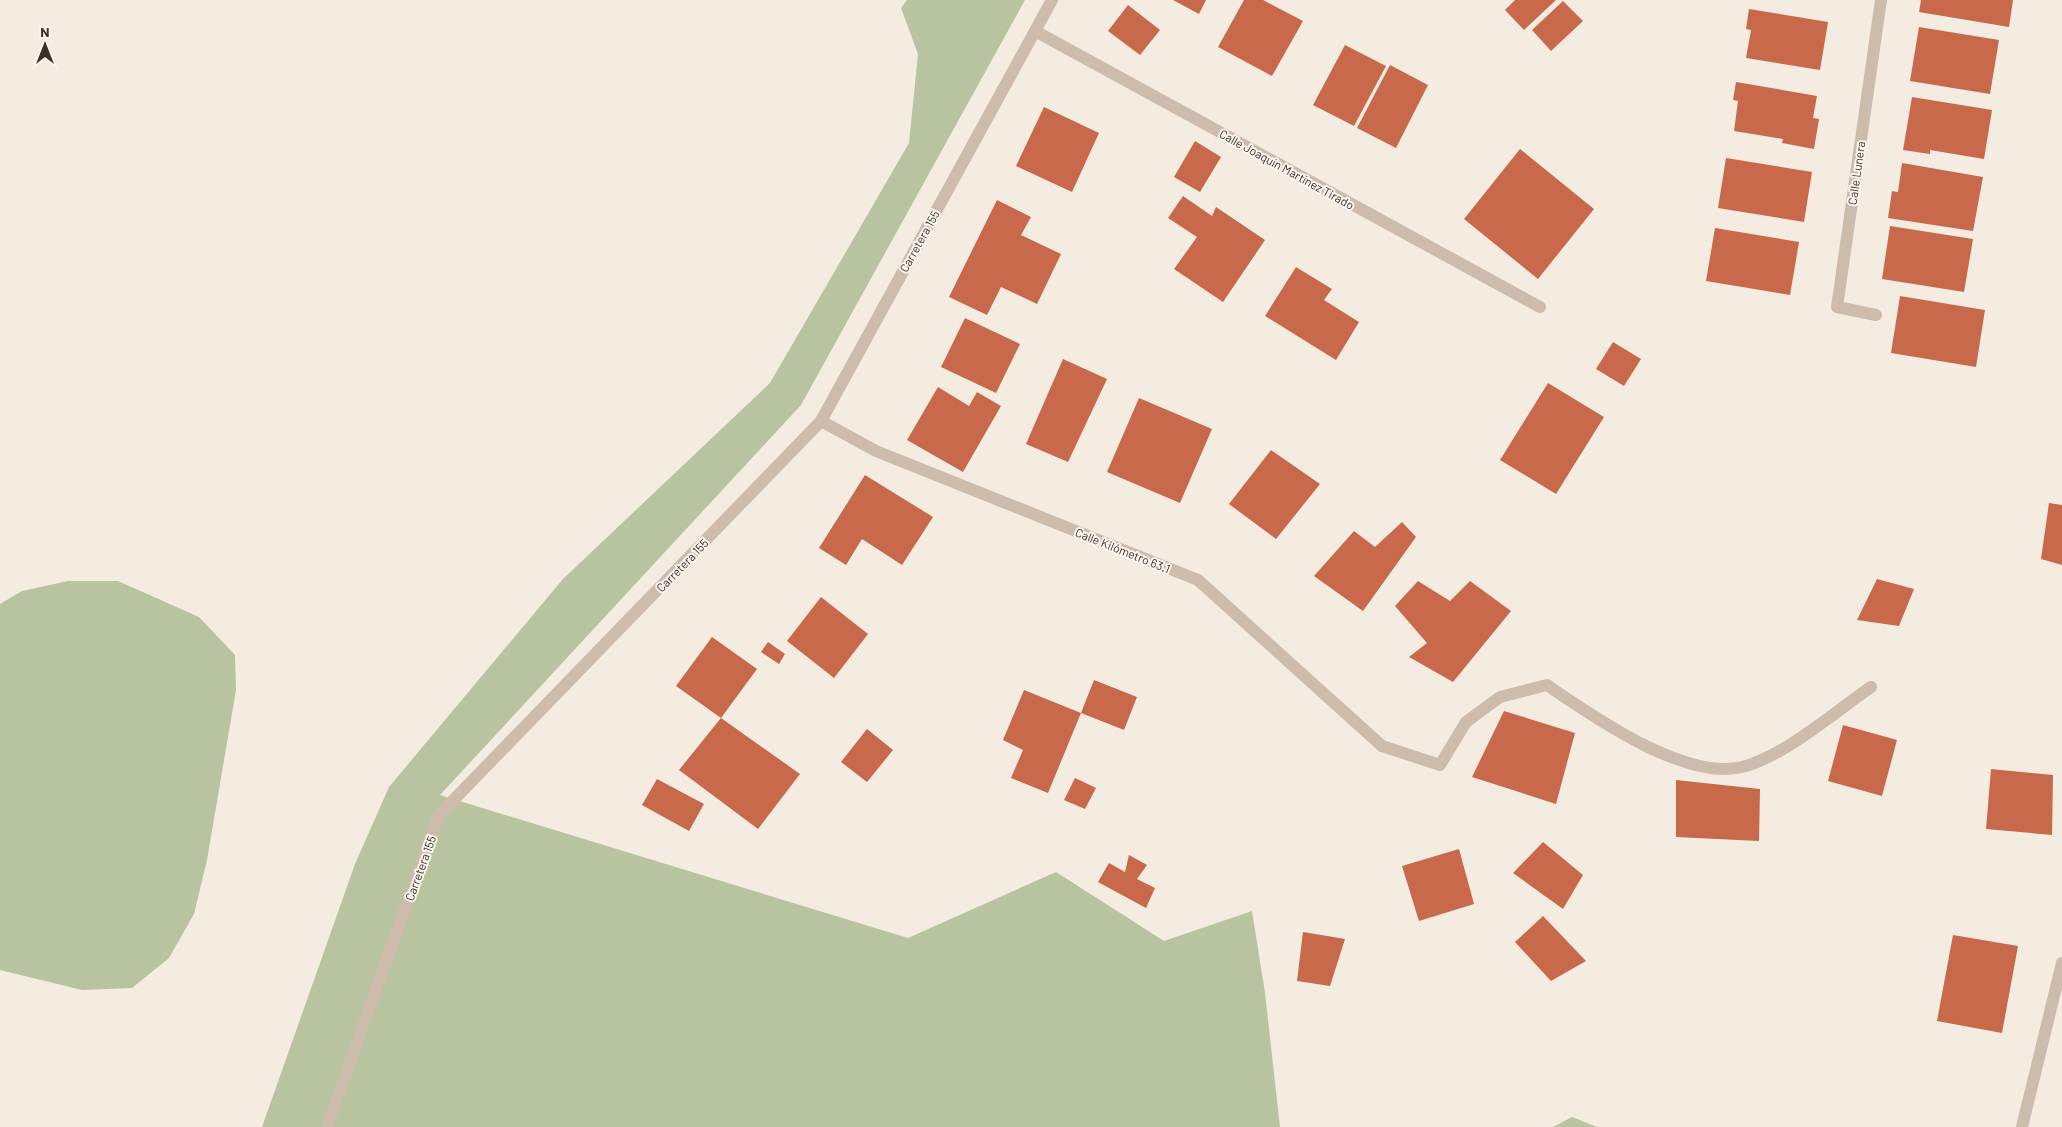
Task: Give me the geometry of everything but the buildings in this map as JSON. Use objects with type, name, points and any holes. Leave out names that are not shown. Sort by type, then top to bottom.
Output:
[{"type":"street","name":"Carretera 155","points":[[327,1127],[438,816],[821,421],[1052,0]]},
{"type":"street","name":"Calle Lunera","points":[[1876,315],[1837,307],[1881,0]]},
{"type":"street","name":"Calle Joaquín Martínez Tirado","points":[[1035,31],[1540,307]]},
{"type":"street","name":"Calle Kilómetro 63.1","points":[[821,421],[876,451],[1198,580],[1382,746],[1440,765],[1466,722],[1500,697],[1547,685],[1584,710],[1665,756],[1710,769],[1741,767],[1782,750],[1871,687]]},
{"type":"street","points":[[2022,1127],[2062,963]]},
{"type":"green space","points":[[907,0],[1025,0],[801,405],[440,795],[908,938],[1056,872],[1164,941],[1252,911],[1265,993],[1280,1127],[262,1127],[355,864],[389,787],[563,579],[770,383],[909,143],[918,54],[901,8]]},
{"type":"green space","points":[[68,581],[118,581],[199,617],[235,655],[236,690],[207,860],[194,914],[169,958],[132,988],[82,990],[0,970],[0,604],[22,591]]},
{"type":"green space","points":[[1572,1117],[1597,1127],[1553,1127]]}]
